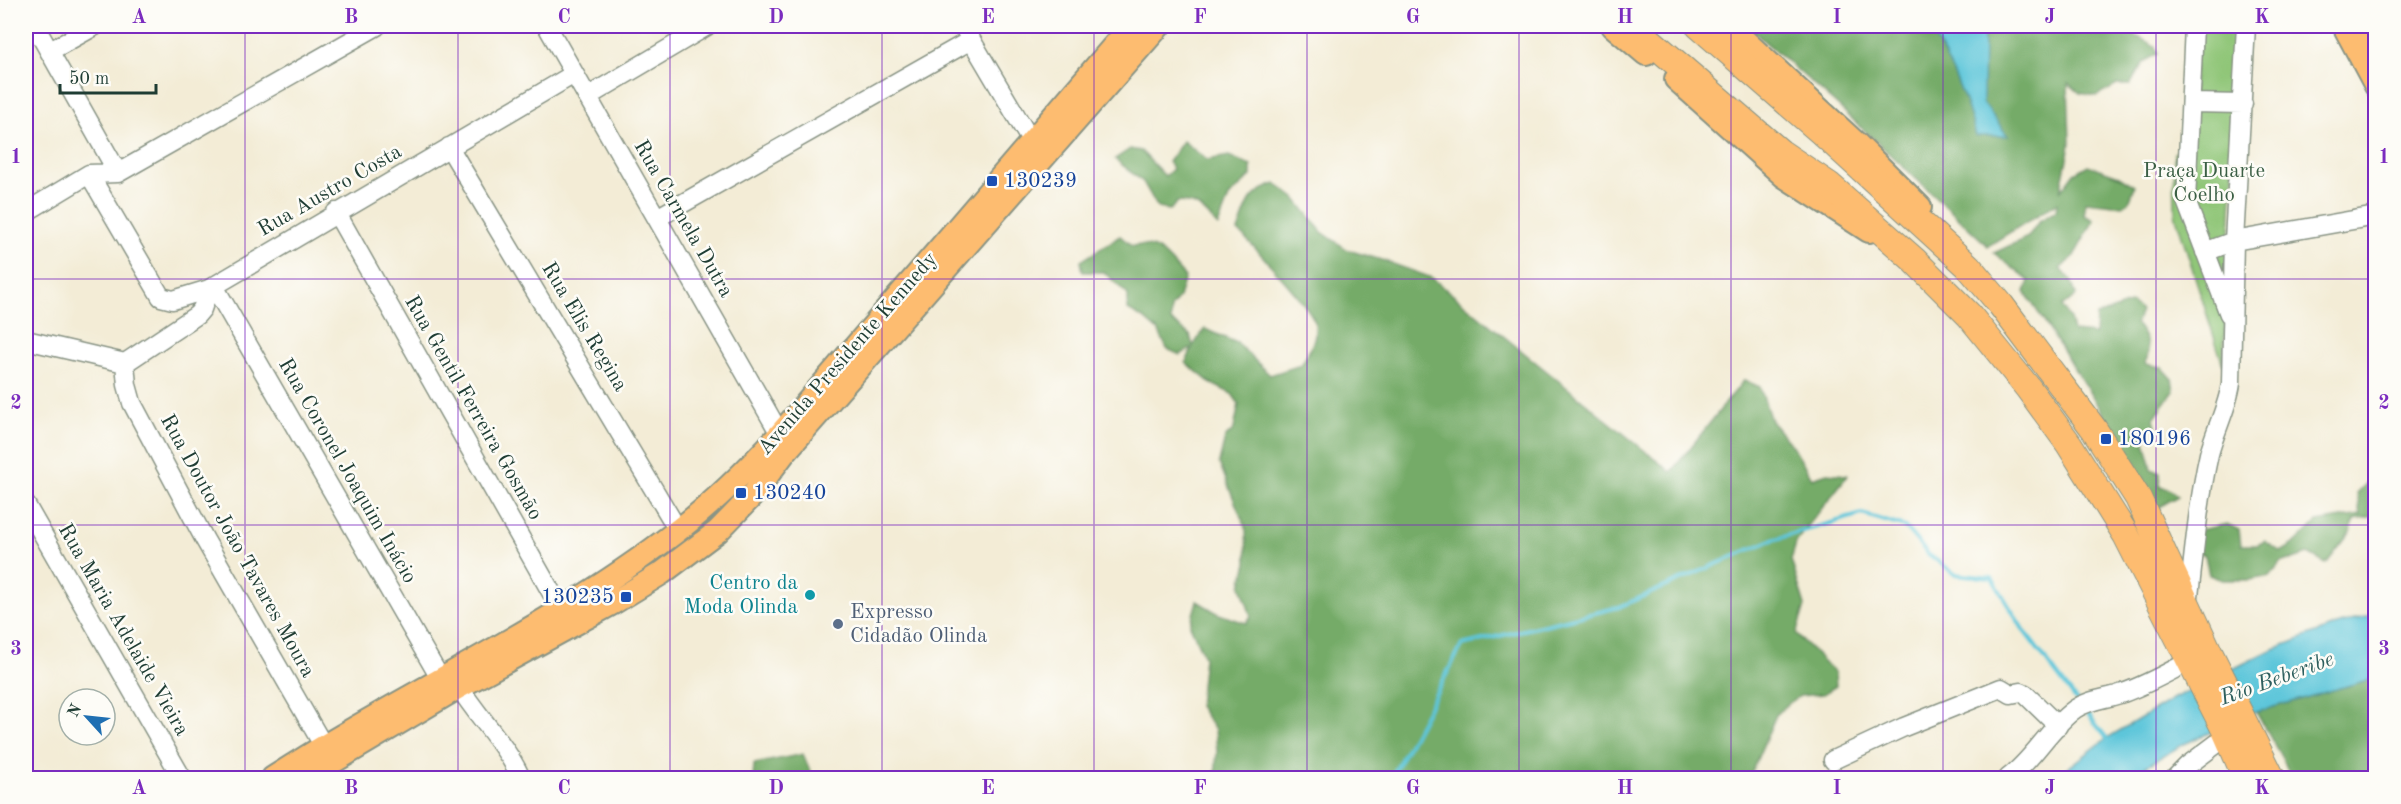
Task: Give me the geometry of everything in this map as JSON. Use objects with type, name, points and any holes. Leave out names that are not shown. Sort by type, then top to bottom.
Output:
[{"type":"highway","points":[[1633,26],[1780,152],[1829,185],[1914,260],[1969,315],[2028,388],[2068,444],[2126,535],[2197,660],[2232,729],[2246,778]]},
{"type":"highway","points":[[1699,26],[1820,131],[1968,266],[2008,313],[2094,429],[2138,498],[2188,605],[2197,660]]},
{"type":"highway","points":[[2232,729],[2272,778]]},
{"type":"main road","name":"Avenida Presidente Kennedy","points":[[566,618],[730,486],[780,434],[1131,26]]},
{"type":"main road","name":"Avenida Presidente Kennedy","points":[[273,778],[323,745],[449,683],[566,618],[662,573],[718,531],[738,511],[785,452],[1159,26]]},
{"type":"main road","points":[[1613,26],[1784,176],[1914,260]]},
{"type":"main road","points":[[1729,26],[1888,174],[1928,215],[1968,266]]},
{"type":"main road","points":[[2344,26],[2376,86]]},
{"type":"main road","points":[[2363,26],[2376,50]]},
{"type":"main road","name":"Avenida Presidente Kennedy","points":[[306,778],[449,683]]},
{"type":"street","points":[[35,26],[118,173]]},
{"type":"street","points":[[50,51],[95,26]]},
{"type":"street","points":[[26,212],[89,174],[118,173],[377,26]]},
{"type":"street","name":"Rua Carmela Dutra","points":[[547,26],[780,434]]},
{"type":"street","points":[[587,97],[707,26]]},
{"type":"street","points":[[2194,26],[2186,201],[2232,324]]},
{"type":"street","points":[[2188,605],[2202,488],[2215,429],[2230,392],[2234,241],[2246,26]]},
{"type":"street","points":[[657,218],[967,33],[1031,141]]},
{"type":"street","name":"Rua Austro Costa","points":[[89,174],[161,297],[173,300],[212,287],[574,74]]},
{"type":"street","points":[[2192,103],[2243,104]]},
{"type":"street","name":"Rua Elis Regina","points":[[449,147],[678,530]]},
{"type":"street","name":"Rua Gentil Ferreira Gosmão","points":[[336,212],[566,618]]},
{"type":"street","points":[[2205,252],[2234,241],[2376,216]]},
{"type":"street","points":[[26,340],[125,363],[197,315],[212,287]]},
{"type":"street","name":"Rua Coronel Joaquim Inácio","points":[[212,287],[449,683],[507,752],[521,778]]},
{"type":"street","name":"Rua Doutor João Tavares Moura","points":[[125,363],[127,385],[132,403],[206,540],[323,745]]},
{"type":"street","name":"Rua Maria Adelaide Vieira","points":[[26,505],[182,778]]},
{"type":"street","points":[[2008,778],[2033,757],[2058,726],[2083,705],[2124,693],[2197,660]]},
{"type":"street","points":[[1833,760],[1904,727],[2001,688],[2011,694],[2021,692],[2025,694],[2058,726]]},
{"type":"street","points":[[2175,778],[2232,729]]},
{"type":"green space","points":[[1747,26],[2126,26],[2132,34],[2155,46],[2157,54],[2144,62],[2130,85],[2117,85],[2097,96],[2080,93],[2068,83],[2070,145],[2060,192],[2074,173],[2088,165],[2119,176],[2135,186],[2129,202],[2123,206],[2086,202],[2084,215],[2094,220],[2074,256],[2060,269],[2071,280],[2076,295],[2062,307],[2070,319],[2073,332],[2095,334],[2096,316],[2132,303],[2141,311],[2136,324],[2147,343],[2148,353],[2145,364],[2162,367],[2172,378],[2174,391],[2154,418],[2156,426],[2143,433],[2152,469],[2160,473],[2160,486],[2178,496],[2156,509],[2109,423],[2025,292],[2029,281],[1994,253],[2028,237],[2039,221],[2056,211],[2057,203],[1988,246],[1837,105]]},
{"type":"green space","name":"Praça Duarte Coelho","points":[[2198,26],[2241,26],[2223,365],[2175,214],[2174,153],[2188,151]]},
{"type":"green space","points":[[1183,141],[1207,160],[1229,156],[1251,166],[1251,176],[1229,197],[1218,226],[1200,208],[1185,202],[1177,202],[1170,210],[1158,208],[1143,182],[1115,159],[1130,149],[1141,151],[1165,176],[1173,169],[1168,162]]},
{"type":"green space","points":[[1276,184],[1295,198],[1322,232],[1348,250],[1432,278],[1671,472],[1744,380],[1760,387],[1771,421],[1793,447],[1812,478],[1827,473],[1848,475],[1797,540],[1791,560],[1805,606],[1796,634],[1835,673],[1836,686],[1823,694],[1800,696],[1776,715],[1749,778],[1215,778],[1217,751],[1215,730],[1199,706],[1204,657],[1190,625],[1197,601],[1219,614],[1246,623],[1251,616],[1241,586],[1247,563],[1246,529],[1219,463],[1225,438],[1234,429],[1239,404],[1232,394],[1212,384],[1186,363],[1192,348],[1180,355],[1167,349],[1159,332],[1144,319],[1128,310],[1128,295],[1104,272],[1083,272],[1081,261],[1120,236],[1132,246],[1149,246],[1156,249],[1168,258],[1185,277],[1179,298],[1171,307],[1171,321],[1190,335],[1193,346],[1205,329],[1237,343],[1270,375],[1301,365],[1312,346],[1315,335],[1315,323],[1312,316],[1281,277],[1238,231],[1254,196],[1259,191]]},
{"type":"green space","points":[[2374,476],[2375,513],[2373,516],[2355,520],[2349,534],[2326,564],[2308,554],[2281,563],[2270,576],[2250,580],[2222,580],[2209,575],[2205,555],[2197,552],[2199,530],[2227,524],[2239,530],[2241,545],[2257,545],[2265,541],[2281,552],[2296,543],[2317,522],[2361,515],[2357,493]]},
{"type":"green space","points":[[2375,678],[2375,778],[2293,778],[2256,712]]},
{"type":"green space","points":[[803,754],[813,778],[753,778],[754,764]]},
{"type":"water","points":[[1928,26],[1988,26],[1984,33],[1983,103],[2008,136],[1976,136],[1956,79]]},
{"type":"water","name":"Rio Beberibe","points":[[2375,614],[2375,678],[2256,712],[2182,745],[2126,778],[2055,778],[2107,738],[2174,698],[2271,650],[2340,624]]},
{"type":"waterway","points":[[1391,778],[1462,645],[1619,607],[1769,541],[1862,514],[1905,527],[1928,554],[1955,574],[1992,578],[2024,631],[2077,701]]},
{"type":"waterway","points":[[2084,709],[2109,741]]},
{"type":"place","name":"130239","points":[[992,181]]},
{"type":"place","name":"180196","points":[[2106,439]]},
{"type":"place","name":"130240","points":[[741,493]]},
{"type":"place","name":"Centro da Moda Olinda","points":[[810,595]]},
{"type":"place","name":"130235","points":[[626,597]]},
{"type":"place","name":"Expresso Cidadão Olinda","points":[[838,624]]}]
